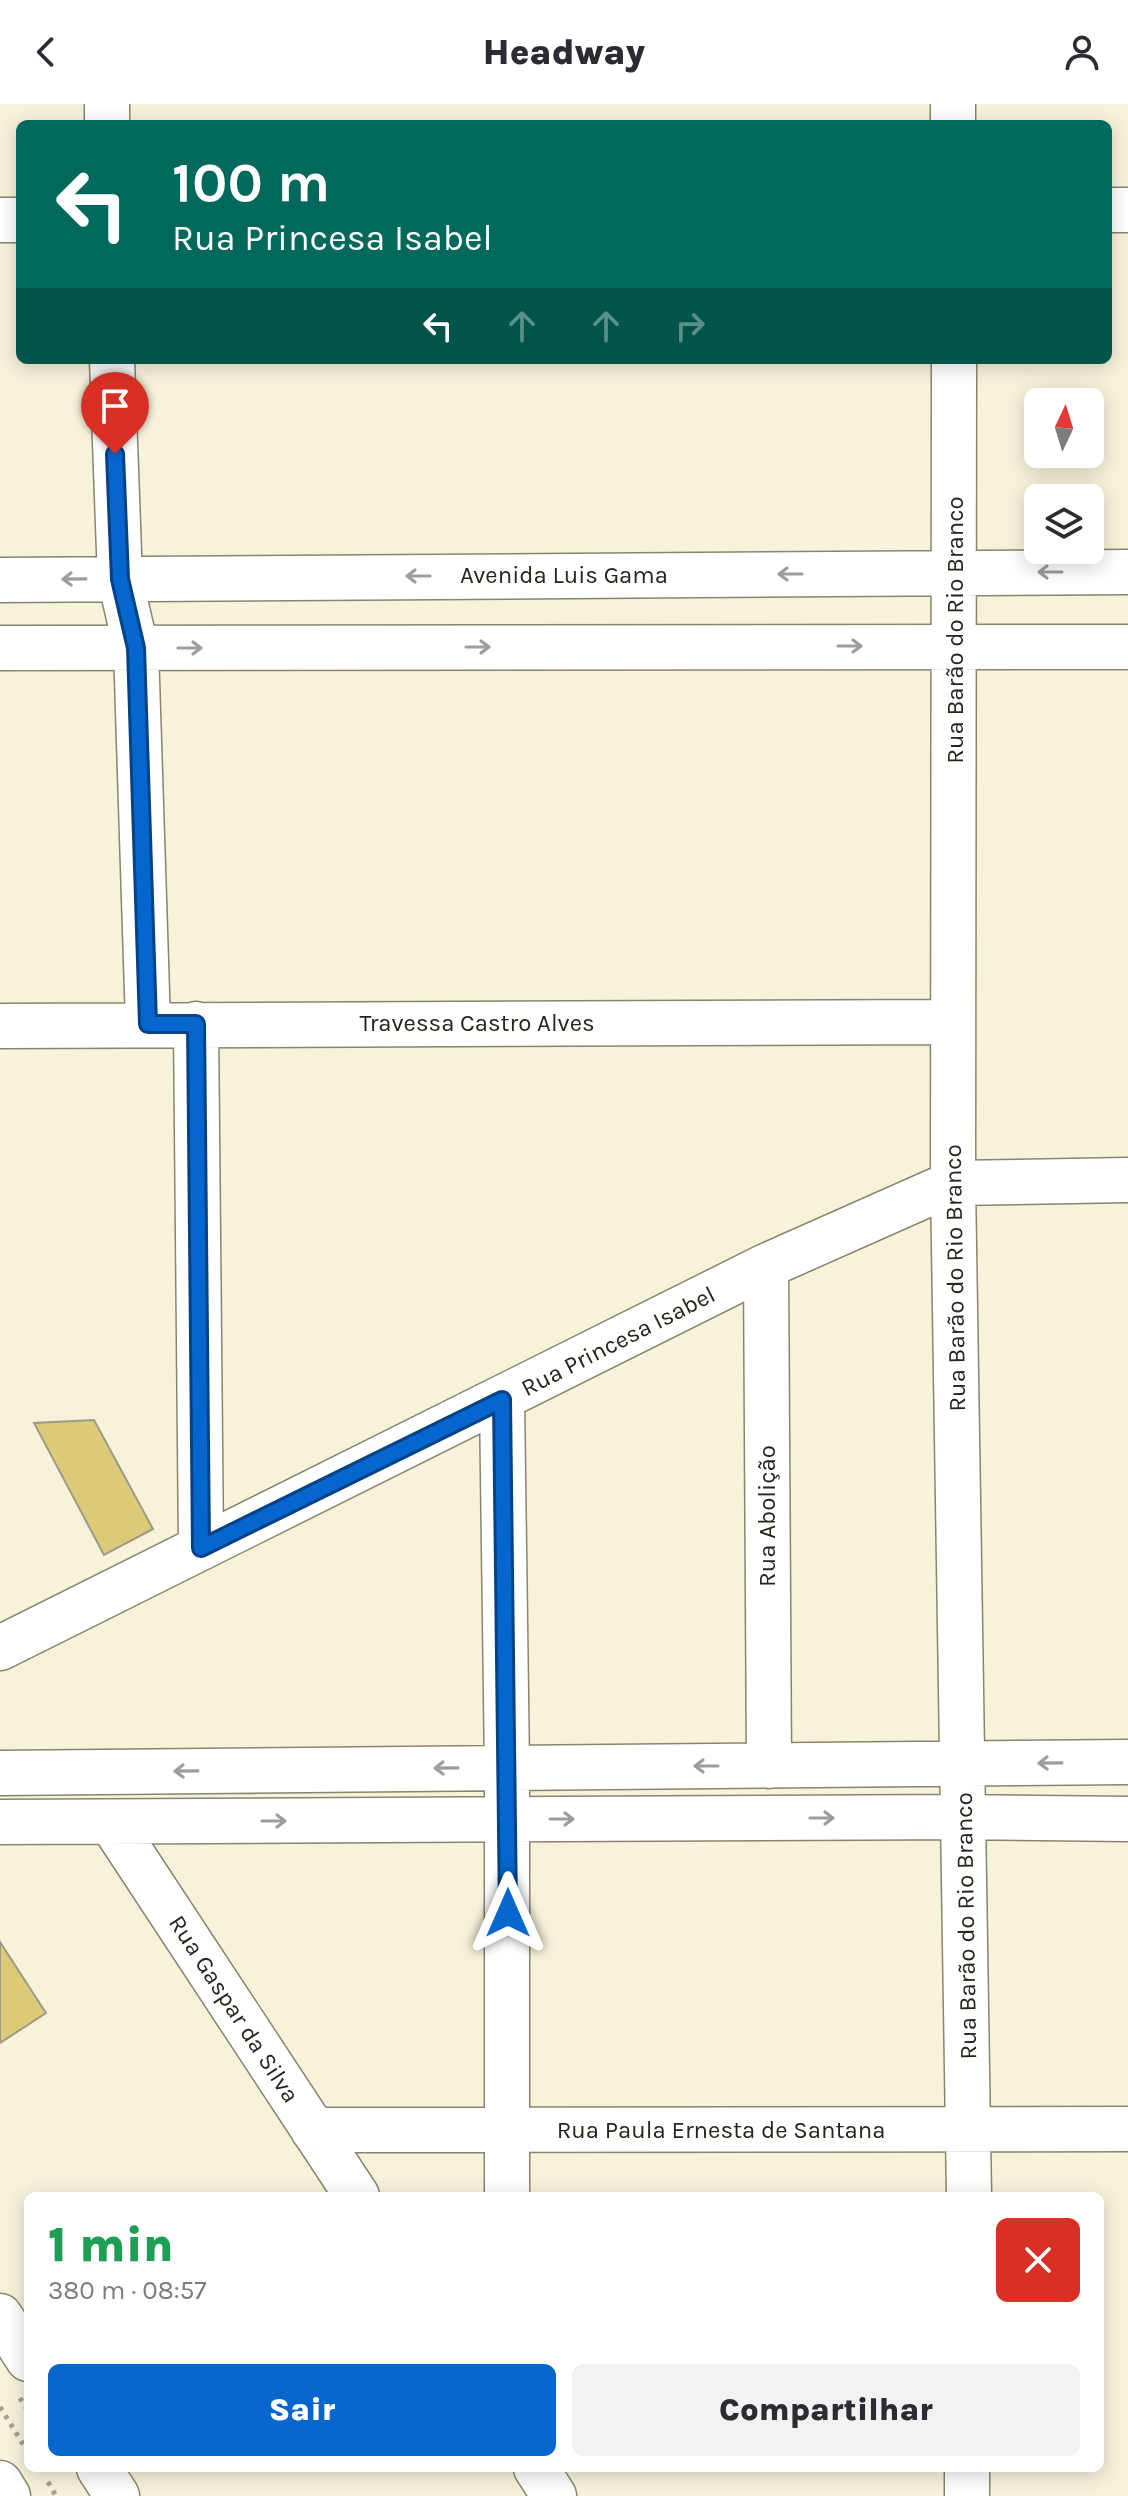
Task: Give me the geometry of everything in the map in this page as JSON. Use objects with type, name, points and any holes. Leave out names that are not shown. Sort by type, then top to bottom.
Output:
[{"type":"street","points":[[112,364],[120,579],[136,648],[148,1024]]},
{"type":"street","name":"Rua Barão do Rio Branco","points":[[954,364],[953,1183],[969,2192]]},
{"type":"street","name":"Avenida Luis Gama","points":[[0,580],[1128,572]]},
{"type":"street","points":[[0,648],[1128,647]]},
{"type":"street","name":"Travessa Castro Alves","points":[[0,1026],[953,1022]]},
{"type":"street","points":[[196,1024],[201,1548]]},
{"type":"street","name":"Rua Princesa Isabel","points":[[0,1648],[766,1266],[953,1183],[1128,1180]]},
{"type":"street","name":"Rua Abolição","points":[[766,1266],[769,1766]]},
{"type":"street","points":[[502,1400],[507,1768],[507,2192]]},
{"type":"street","points":[[0,1773],[1128,1762]]},
{"type":"street","points":[[0,1822],[964,1817],[1128,1819]]},
{"type":"street","name":"Rua Gaspar da Silva","points":[[111,1822],[354,2192]]},
{"type":"street","name":"Rua Paula Ernesta de Santana","points":[[313,2130],[1128,2129]]},
{"type":"street","points":[[0,2316],[24,2353]]},
{"type":"street","points":[[102,2472],[117,2496]]},
{"type":"street","points":[[539,2472],[554,2496]]},
{"type":"street","points":[[967,2472],[967,2496]]},
{"type":"street","points":[[0,2483],[8,2496]]},
{"type":"path","points":[[0,2407],[24,2446]]},
{"type":"building","points":[[94,1420],[153,1529],[104,1555],[34,1423]]},
{"type":"building","points":[[0,1942],[46,2013],[0,2043]]},
{"type":"route","points":[[115,454],[120,579],[136,648],[148,1024],[196,1024],[201,1548],[502,1400],[508,1913]]}]
